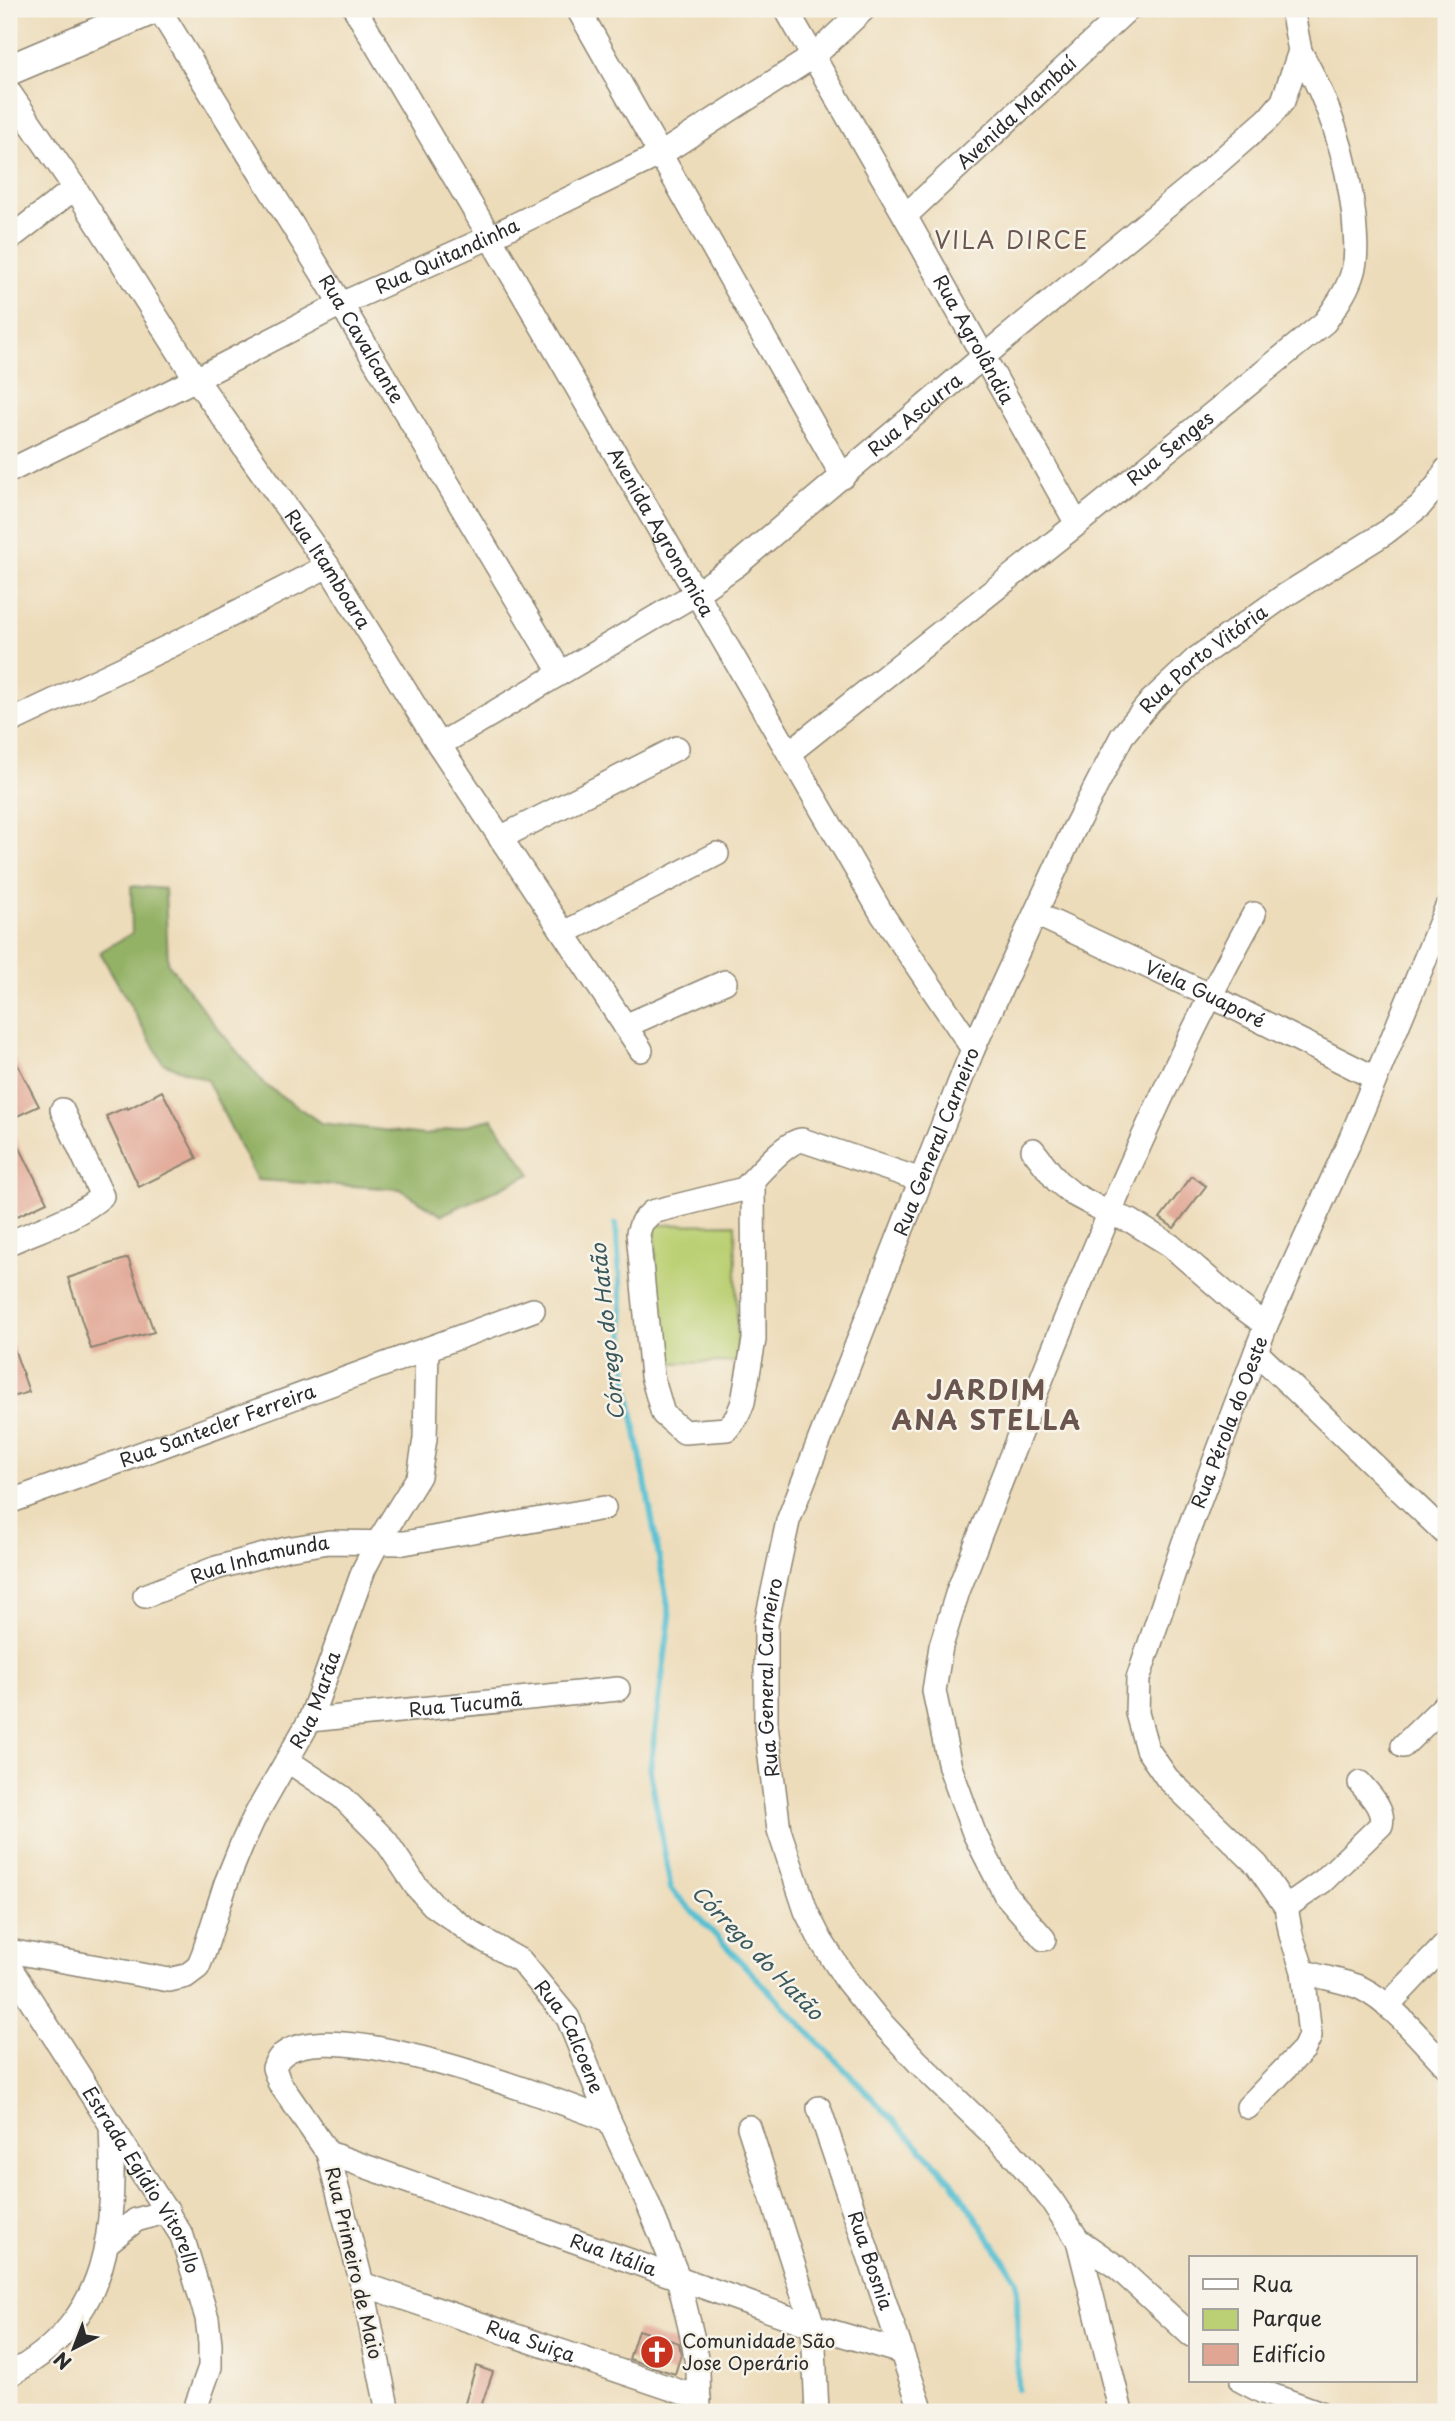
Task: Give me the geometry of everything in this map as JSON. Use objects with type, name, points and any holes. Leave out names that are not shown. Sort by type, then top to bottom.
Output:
[{"type":"main road","points":[[9,70],[153,9]]},
{"type":"street","name":"Rua Cavalcante","points":[[159,9],[341,304],[560,672]]},
{"type":"street","name":"Avenida Agronomica","points":[[355,9],[882,914],[973,1049]]},
{"type":"street","points":[[578,9],[843,477]]},
{"type":"street","name":"Rua Agrolândia","points":[[786,9],[1077,524]]},
{"type":"street","name":"Rua Quitandinha","points":[[9,471],[341,304],[490,237],[661,154],[814,56],[864,9]]},
{"type":"street","name":"Avenida Mambaí","points":[[905,216],[1128,9]]},
{"type":"street","name":"Rua Ascurra","points":[[439,745],[695,594],[737,564],[1189,188],[1268,119],[1283,101],[1300,51],[1292,9]]},
{"type":"street","name":"Rua Senges","points":[[789,753],[1325,322],[1341,300],[1354,270],[1356,239],[1350,182],[1329,108],[1300,51]]},
{"type":"street","name":"Rua Itamboara","points":[[9,92],[75,188],[196,379],[328,566],[439,745],[641,1050]]},
{"type":"street","points":[[9,239],[75,188]]},
{"type":"street","name":"Rua Porto Vitória","points":[[1036,914],[1073,831],[1122,736],[1151,701],[1197,658],[1281,598],[1385,533],[1420,506],[1446,470]]},
{"type":"street","points":[[9,722],[174,644],[328,566]]},
{"type":"street","points":[[500,838],[677,748]]},
{"type":"street","points":[[564,933],[717,854]]},
{"type":"street","name":"Rua Pérola do Oeste","points":[[1286,1907],[1257,1865],[1167,1778],[1147,1749],[1137,1713],[1138,1679],[1184,1542],[1266,1325],[1348,1144],[1446,909]]},
{"type":"street","name":"Viela Guaporé","points":[[1036,914],[1209,995],[1374,1078]]},
{"type":"street","name":"Rua General Carneiro","points":[[1036,914],[973,1049],[811,1456],[782,1544],[766,1624],[766,1724],[779,1829],[806,1911],[820,1939],[847,1980],[894,2037],[1018,2160],[1050,2198],[1078,2240],[1118,2268],[1189,2333]]},
{"type":"street","points":[[1044,1939],[1005,1894],[974,1833],[950,1767],[933,1691],[941,1646],[958,1591],[1110,1214],[1209,995],[1254,914]]},
{"type":"street","points":[[625,1026],[725,982]]},
{"type":"street","points":[[9,1243],[61,1220],[96,1202],[102,1196],[62,1110]]},
{"type":"street","points":[[753,1180],[754,1340],[743,1402],[737,1417],[727,1429],[684,1432],[663,1414],[652,1376],[638,1233],[642,1222],[652,1212],[744,1189],[753,1180],[787,1146],[794,1141],[802,1140],[921,1180]]},
{"type":"street","points":[[1032,1150],[1057,1181],[1073,1194],[1110,1214],[1131,1221],[1170,1245],[1266,1325]]},
{"type":"street","points":[[427,1349],[533,1310]]},
{"type":"street","name":"Rua Santecler Ferreira","points":[[9,1502],[427,1349]]},
{"type":"street","name":"Rua Marãa","points":[[9,1951],[169,1980],[180,1979],[192,1973],[205,1952],[226,1883],[250,1827],[310,1720],[360,1581],[378,1542],[414,1485],[424,1457],[427,1349]]},
{"type":"street","points":[[1256,1352],[1446,1534]]},
{"type":"street","name":"Rua Inhamunda","points":[[145,1596],[216,1568],[286,1549],[329,1542],[412,1542],[604,1508]]},
{"type":"street","name":"Rua Tucumã","points":[[310,1720],[618,1689]]},
{"type":"street","points":[[1403,1746],[1446,1704]]},
{"type":"street","name":"Rua Calcoene","points":[[288,1761],[342,1797],[386,1841],[416,1886],[433,1905],[475,1935],[521,1961],[568,2018],[609,2120],[647,2201],[678,2277],[693,2340],[699,2405]]},
{"type":"street","points":[[1248,2107],[1304,2049],[1310,2036],[1303,1971],[1291,1935],[1286,1907],[1323,1881],[1381,1825],[1383,1818],[1374,1800],[1360,1783]]},
{"type":"street","points":[[1387,2006],[1446,1944]]},
{"type":"street","name":"Estrada Egídio Vitorello","points":[[9,1966],[182,2236],[207,2318],[210,2367],[194,2412]]},
{"type":"street","points":[[1303,1971],[1361,1989],[1387,2006],[1446,2066]]},
{"type":"street","name":"Rua Primeiro de Maio","points":[[388,2412],[362,2284],[328,2153],[275,2074],[276,2061],[288,2050],[309,2044],[359,2045],[411,2055],[475,2073],[609,2120]]},
{"type":"street","name":"Rua Bosnia","points":[[819,2108],[922,2412]]},
{"type":"street","points":[[9,2375],[32,2362],[59,2339],[76,2320],[99,2277],[107,2243],[113,2182],[111,2123]]},
{"type":"street","points":[[749,2127],[813,2326],[817,2412]]},
{"type":"street","name":"Rua Itália","points":[[328,2153],[813,2326],[901,2352]]},
{"type":"street","points":[[107,2243],[136,2220],[168,2211]]},
{"type":"street","points":[[1078,2240],[1121,2412]]},
{"type":"street","name":"Rua Suiça","points":[[362,2284],[699,2405]]},
{"type":"street","points":[[1244,2382],[1263,2392],[1318,2412]]},
{"type":"green space","points":[[131,886],[165,889],[168,963],[264,1084],[321,1123],[425,1135],[492,1119],[531,1174],[441,1215],[400,1189],[257,1180],[207,1080],[163,1063],[100,952],[132,933]]},
{"type":"green space","points":[[735,1224],[738,1362],[658,1363],[655,1225]]},
{"type":"building","points":[[9,1048],[39,1106],[15,1117],[9,1105]]},
{"type":"building","points":[[162,1091],[197,1158],[139,1187],[106,1116],[127,1107],[128,1109]]},
{"type":"building","points":[[9,1126],[47,1202],[9,1220]]},
{"type":"building","points":[[1192,1176],[1206,1186],[1174,1228],[1160,1218]]},
{"type":"building","points":[[128,1258],[154,1332],[91,1349],[68,1278]]},
{"type":"building","points":[[9,1340],[29,1392],[9,1398]]},
{"type":"building","name":"Comunidade São Jose Operário","points":[[638,2330],[679,2343],[681,2354],[675,2374],[629,2359]]},
{"type":"building","points":[[476,2366],[493,2372],[479,2412],[471,2412],[463,2410]]},
{"type":"waterway","name":"Córrego do Hatão","points":[[616,1224],[627,1383],[670,1617],[650,1770],[671,1889],[951,2180],[1017,2280],[1018,2389]]},
{"type":"place","name":"Comunidade São Jose Operário","points":[[657,2352]]},
{"type":"district","name":"VILA DIRCE","points":[[1012,241]]},
{"type":"district","name":"JARDIM ANA STELLA","points":[[987,1406]]}]
